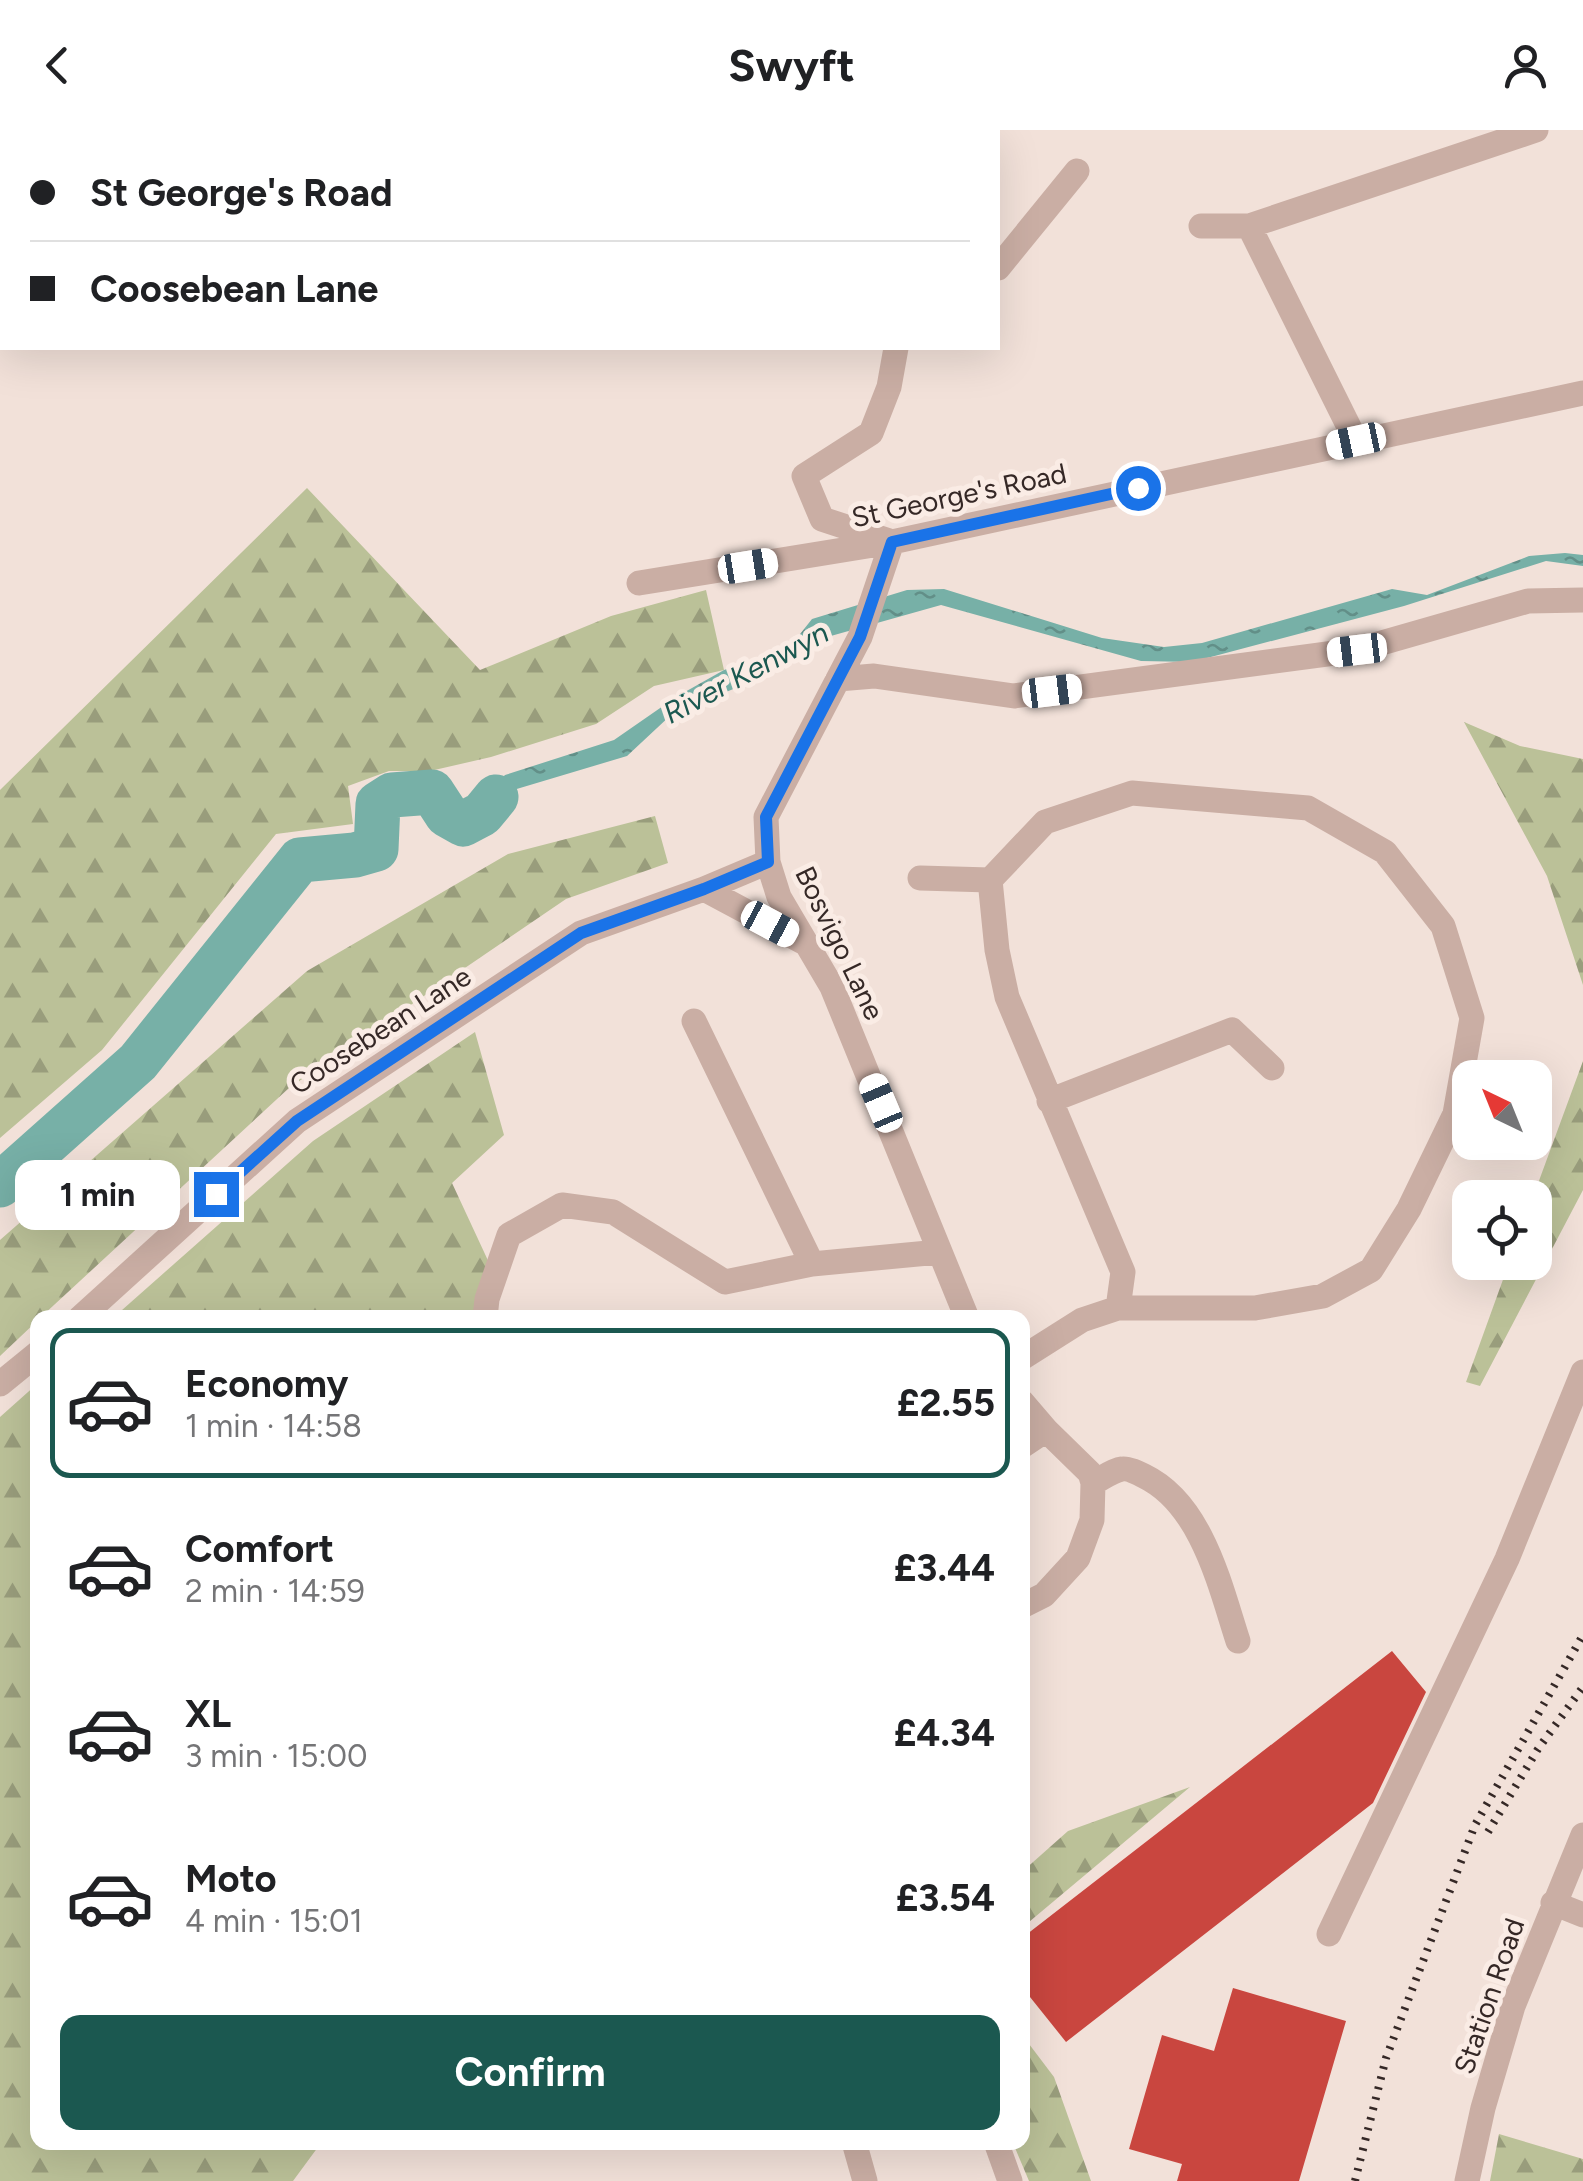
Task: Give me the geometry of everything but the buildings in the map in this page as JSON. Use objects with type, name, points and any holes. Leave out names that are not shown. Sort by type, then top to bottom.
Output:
[{"type":"street","points":[[1201,226],[1248,226],[1536,130]]},
{"type":"street","points":[[1000,266],[1077,171]]},
{"type":"street","points":[[1248,226],[1356,441]]},
{"type":"street","points":[[892,542],[822,519],[804,476],[871,433],[890,387],[896,350]]},
{"type":"street","name":"St George's Road","points":[[639,583],[892,542],[1583,393]]},
{"type":"street","name":"Bosvigo Lane","points":[[892,542],[860,637],[766,817],[768,862],[779,898],[832,987],[964,1310]]},
{"type":"street","points":[[838,679],[874,676],[1014,696],[1357,650],[1528,601],[1583,600]]},
{"type":"street","points":[[920,878],[990,880],[1045,822],[1132,793],[1308,808],[1385,852],[1443,926],[1472,1018],[1455,1114],[1408,1209],[1371,1270],[1324,1296],[1255,1308],[1118,1308],[1082,1320],[1030,1353]]},
{"type":"street","name":"Coosebean Lane","points":[[89,1310],[297,1121],[581,933],[768,862]]},
{"type":"street","points":[[990,880],[997,950],[1007,997],[1123,1272],[1118,1308]]},
{"type":"street","points":[[704,889],[803,942]]},
{"type":"street","points":[[694,1021],[812,1264]]},
{"type":"street","points":[[1049,1101],[1232,1030],[1272,1068]]},
{"type":"street","points":[[486,1310],[509,1235],[562,1205],[613,1212],[725,1282],[812,1264],[939,1252]]},
{"type":"street","points":[[0,1384],[30,1360]]},
{"type":"street","points":[[1329,1934],[1507,1558],[1583,1372]]},
{"type":"street","points":[[1030,1411],[1090,1472],[1094,1483],[1092,1520],[1078,1558],[1044,1595],[1030,1602]]},
{"type":"street","points":[[1030,1441],[1046,1430]]},
{"type":"street","points":[[1094,1483],[1122,1469],[1134,1471],[1155,1481],[1178,1503],[1214,1570],[1238,1642]]},
{"type":"street","name":"Station Road","points":[[1467,2181],[1483,2108],[1513,2006],[1583,1835]]},
{"type":"street","points":[[1553,1902],[1583,1916]]},
{"type":"street","points":[[856,2150],[865,2181]]},
{"type":"street","points":[[999,2150],[1010,2181]]},
{"type":"green space","points":[[307,488],[480,670],[611,616],[706,590],[724,670],[654,686],[596,724],[491,757],[430,771],[389,771],[348,786],[353,824],[276,834],[102,1050],[0,1138],[0,790]]},
{"type":"green space","points":[[1464,722],[1520,746],[1583,759],[1583,985],[1547,876]]},
{"type":"green space","points":[[655,816],[668,863],[566,899],[289,1088],[49,1310],[30,1310],[30,1328],[0,1356],[0,1240],[307,971],[508,854]]},
{"type":"green space","points":[[475,1032],[504,1135],[452,1183],[491,1267],[478,1310],[122,1310],[313,1141]]},
{"type":"green space","points":[[1583,1061],[1583,1190],[1552,1249],[1552,1180],[1539,1180],[1547,1160],[1552,1160],[1552,1145]]},
{"type":"green space","points":[[1503,1280],[1536,1280],[1480,1386],[1466,1382]]},
{"type":"green space","points":[[30,1390],[30,2150],[316,2150],[293,2181],[0,2181],[0,1417]]},
{"type":"green space","points":[[1190,1787],[1030,1921],[1030,1865],[1068,1831]]},
{"type":"green space","points":[[1030,2045],[1054,2077],[1091,2181],[1029,2181],[1016,2150],[1030,2150]]},
{"type":"green space","points":[[1499,2134],[1583,2159],[1583,2181],[1490,2181]]},
{"type":"water","points":[[1583,555],[1583,566],[1546,561],[1404,606],[1192,662],[1141,661],[941,605],[813,641],[785,668],[672,714],[627,756],[510,791],[484,820],[459,825],[447,816],[468,813],[505,775],[614,740],[724,670],[789,648],[812,619],[907,590],[944,589],[1102,638],[1164,647],[1202,643],[1392,589],[1427,595],[1529,556]]},
{"type":"waterway","name":"River Kenwyn","points":[[0,1185],[138,1062],[300,860],[376,849],[378,804],[392,795],[432,792],[447,815],[463,824],[482,814],[496,797]]},
{"type":"railway","points":[[1355,2181],[1386,2058],[1475,1825],[1583,1635]]},
{"type":"railway","points":[[1488,1832],[1538,1749],[1583,1687]]},
{"type":"route","points":[[216,1194],[297,1121],[581,933],[768,862],[766,817],[860,637],[892,542],[1138,488]]}]
